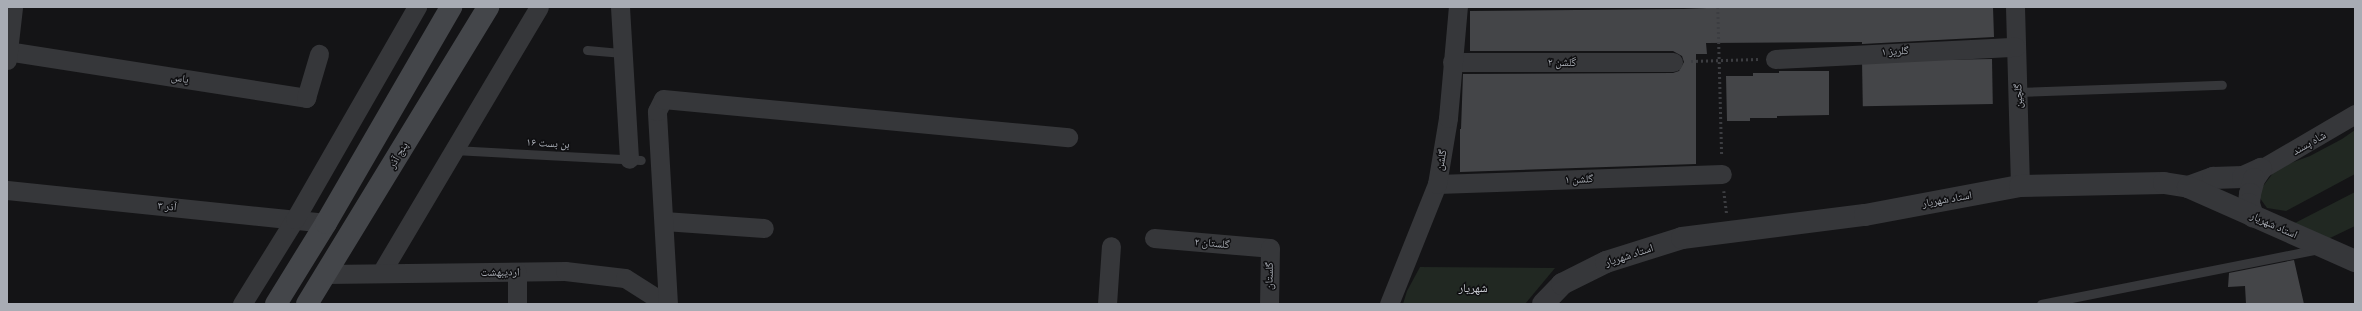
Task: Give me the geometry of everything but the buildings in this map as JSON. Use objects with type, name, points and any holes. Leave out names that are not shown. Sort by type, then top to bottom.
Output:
[{"type":"main road","points":[[276,304],[326,223],[451,7]]},
{"type":"main road","name":"پنج آذر","points":[[308,304],[488,7]]},
{"type":"street","points":[[7,54],[13,7]]},
{"type":"street","points":[[242,304],[295,219],[417,7]]},
{"type":"street","points":[[381,273],[539,7]]},
{"type":"street","points":[[620,7],[623,53],[635,160]]},
{"type":"street","name":"گلشن","points":[[1390,304],[1437,184],[1448,118],[1458,7]]},
{"type":"street","name":"گلچین","points":[[2015,7],[2020,186]]},
{"type":"street","name":"گلریز ۱","points":[[1775,59],[2016,47]]},
{"type":"street","name":"یاس","points":[[7,54],[306,98],[319,54]]},
{"type":"street","name":"گلشن ۲","points":[[1452,62],[1673,62]]},
{"type":"street","points":[[667,304],[664,221],[657,111],[663,99],[1068,136]]},
{"type":"street","name":"شاه پسند","points":[[2261,169],[2355,114]]},
{"type":"street","points":[[2188,187],[2214,178],[2243,177],[2261,169]]},
{"type":"street","points":[[2253,216],[2249,204],[2250,194],[2254,179],[2261,169]]},
{"type":"street","name":"گلشن ۱","points":[[1437,184],[1722,174]]},
{"type":"street","name":"استاد شهریار","points":[[1543,304],[1562,284],[1606,262],[1682,238],[1865,215],[2020,186],[2164,183],[2188,187],[2253,216],[2344,253]]},
{"type":"street","name":"آذر ۳","points":[[7,190],[326,223]]},
{"type":"street","points":[[664,221],[764,228]]},
{"type":"street","name":"گلستان ۲","points":[[1154,238],[1270,248]]},
{"type":"street","points":[[1107,304],[1111,246]]},
{"type":"street","name":"گلستان","points":[[1269,304],[1270,248]]},
{"type":"street","name":"اردیبهشت","points":[[326,274],[565,271],[625,278],[667,304]]},
{"type":"street","points":[[517,272],[517,304]]},
{"type":"lane","points":[[587,50],[623,53]]},
{"type":"lane","points":[[2017,92],[2222,85]]},
{"type":"lane","name":"بن بست ۱۶","points":[[454,150],[635,160]]},
{"type":"lane","points":[[2041,304],[2344,253]]},
{"type":"path","points":[[1718,7],[1722,174],[1730,232]]},
{"type":"path","points":[[1673,62],[1775,59]]},
{"type":"shaded area","points":[[2355,130],[2355,174],[2286,211],[2267,208],[2257,194],[2277,168],[2310,156],[2342,139]]},
{"type":"shaded area","points":[[2355,192],[2355,226],[2328,239],[2293,224]]},
{"type":"shaded area","points":[[1420,267],[1555,268],[1525,304],[1403,304],[1407,291]]},
{"type":"district","name":"شهریار","points":[[1473,289]]}]
